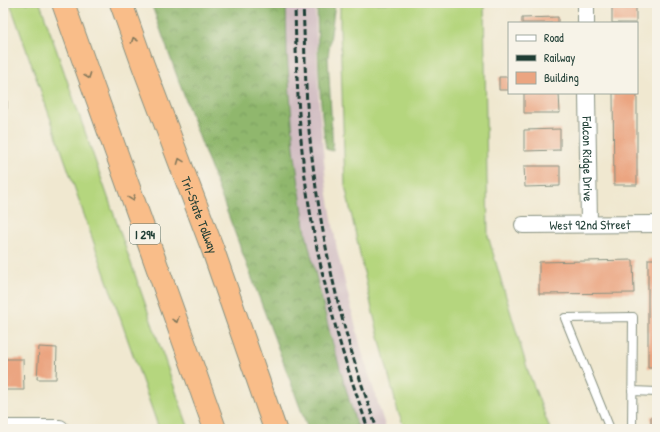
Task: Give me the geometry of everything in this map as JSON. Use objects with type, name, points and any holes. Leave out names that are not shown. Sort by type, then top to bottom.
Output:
[{"type":"highway","name":"I 294","points":[[63,3],[215,429]]},
{"type":"highway","name":"Tri-State Tollway","points":[[121,3],[213,250],[274,429]]},
{"type":"highway","points":[[213,250],[282,429]]},
{"type":"street","points":[[586,3],[586,22]]},
{"type":"street","name":"Falcon Ridge Drive","points":[[587,94],[589,224]]},
{"type":"street","name":"West 92nd Street","points":[[523,225],[657,224]]},
{"type":"street","points":[[3,428],[60,428]]},
{"type":"lane","points":[[610,429],[565,318],[633,317],[632,429]]},
{"type":"lane","points":[[632,391],[657,392]]},
{"type":"shaded area","points":[[286,3],[315,3],[319,106],[326,182],[337,250],[362,352],[386,429],[359,429],[355,420],[330,334],[306,234],[294,149],[287,54]]},
{"type":"green space","points":[[10,3],[40,3],[189,429],[159,429]]},
{"type":"green space","points":[[151,3],[286,3],[287,54],[294,149],[306,234],[330,334],[359,429],[308,429]]},
{"type":"green space","points":[[317,3],[335,3],[328,57],[333,151],[326,149],[322,113],[319,76]]},
{"type":"green space","points":[[340,3],[484,3],[488,236],[528,371],[550,429],[405,429],[398,412],[372,309],[345,185]]},
{"type":"building","points":[[612,3],[636,3],[636,22],[612,22]]},
{"type":"building","points":[[558,17],[558,22],[522,22],[522,18]]},
{"type":"building","points":[[499,77],[508,77],[508,90],[499,90]]},
{"type":"building","points":[[524,94],[559,94],[560,113],[524,113]]},
{"type":"building","points":[[613,94],[637,94],[637,185],[614,185]]},
{"type":"building","points":[[3,101],[7,101],[7,109],[3,109]]},
{"type":"building","points":[[560,129],[560,150],[524,151],[524,130]]},
{"type":"building","points":[[524,166],[560,166],[560,186],[525,187]]},
{"type":"building","points":[[648,259],[657,259],[657,368],[648,368]]},
{"type":"building","points":[[633,260],[634,293],[539,294],[539,262]]},
{"type":"building","points":[[39,347],[57,348],[56,379],[37,379]]},
{"type":"building","points":[[5,359],[23,359],[24,390],[5,390]]},
{"type":"building","points":[[651,416],[657,416],[657,429],[651,429]]},
{"type":"railway","points":[[295,3],[299,117],[303,162],[312,223],[328,299],[338,336],[368,429]]},
{"type":"railway","points":[[303,3],[308,123],[320,214],[329,263],[350,348],[377,429]]}]
